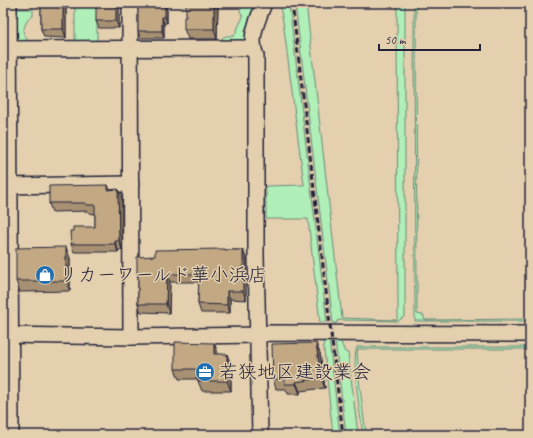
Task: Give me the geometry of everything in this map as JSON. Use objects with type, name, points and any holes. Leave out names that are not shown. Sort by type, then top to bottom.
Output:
[{"type":"street","points":[[9,3],[6,49],[6,186],[7,335],[11,435]]},
{"type":"street","points":[[130,3],[131,336]]},
{"type":"street","points":[[260,435],[256,56],[253,48],[254,31],[264,3]]},
{"type":"street","points":[[6,49],[253,48]]},
{"type":"street","points":[[6,186],[131,184]]},
{"type":"street","points":[[7,335],[131,336],[258,335],[269,333],[530,334]]},
{"type":"green space","points":[[75,3],[97,3],[97,43],[75,43]]},
{"type":"green space","points":[[244,3],[257,3],[245,30],[245,41],[222,42],[222,38],[226,36],[234,36],[243,17],[240,11]]},
{"type":"green space","points":[[279,3],[289,3],[327,322],[320,322],[308,219],[266,219],[266,186],[304,185],[283,21]]},
{"type":"green space","points":[[295,3],[306,3],[342,318],[396,320],[398,317],[397,3],[405,3],[405,316],[398,321],[340,320],[337,321],[337,323],[333,323]]},
{"type":"green space","points":[[414,3],[416,3],[417,314],[423,315],[425,320],[530,319],[530,321],[415,321]]},
{"type":"green space","points":[[33,9],[33,16],[27,21],[23,32],[27,39],[26,44],[15,44],[15,10]]},
{"type":"green space","points":[[323,340],[329,340],[340,435],[333,435]]},
{"type":"green space","points":[[335,340],[340,340],[345,352],[348,353],[358,435],[346,435]]},
{"type":"green space","points":[[357,347],[530,347],[530,349],[358,349],[359,380],[366,435],[363,435],[355,366]]},
{"type":"building","points":[[41,3],[63,3],[63,29],[41,29]]},
{"type":"building","points":[[96,3],[116,3],[116,21],[96,21]]},
{"type":"building","points":[[138,3],[165,4],[165,17],[162,17],[162,31],[138,31]]},
{"type":"building","points":[[186,3],[214,3],[214,29],[184,29]]},
{"type":"building","points":[[108,185],[108,190],[118,189],[119,241],[115,241],[115,244],[71,244],[70,231],[73,231],[73,227],[95,227],[95,205],[86,205],[86,203],[49,203],[49,186]]},
{"type":"building","name":"リカーワールド華小浜店","points":[[66,247],[66,281],[16,281],[16,248]]},
{"type":"building","points":[[155,250],[243,250],[243,291],[227,291],[227,305],[198,304],[199,274],[167,274],[166,304],[138,304],[137,257],[155,256]]},
{"type":"building","name":"若狭地区建設業会","points":[[175,342],[214,343],[214,354],[227,354],[227,381],[198,381],[198,369],[175,369]]},
{"type":"building","points":[[316,343],[321,378],[296,382],[296,384],[285,384],[285,379],[273,379],[272,344]]},
{"type":"railway","points":[[292,3],[343,435]]},
{"type":"place","name":"リカーワールド華小浜店","points":[[45,275]]},
{"type":"place","name":"若狭地区建設業会","points":[[205,372]]}]
